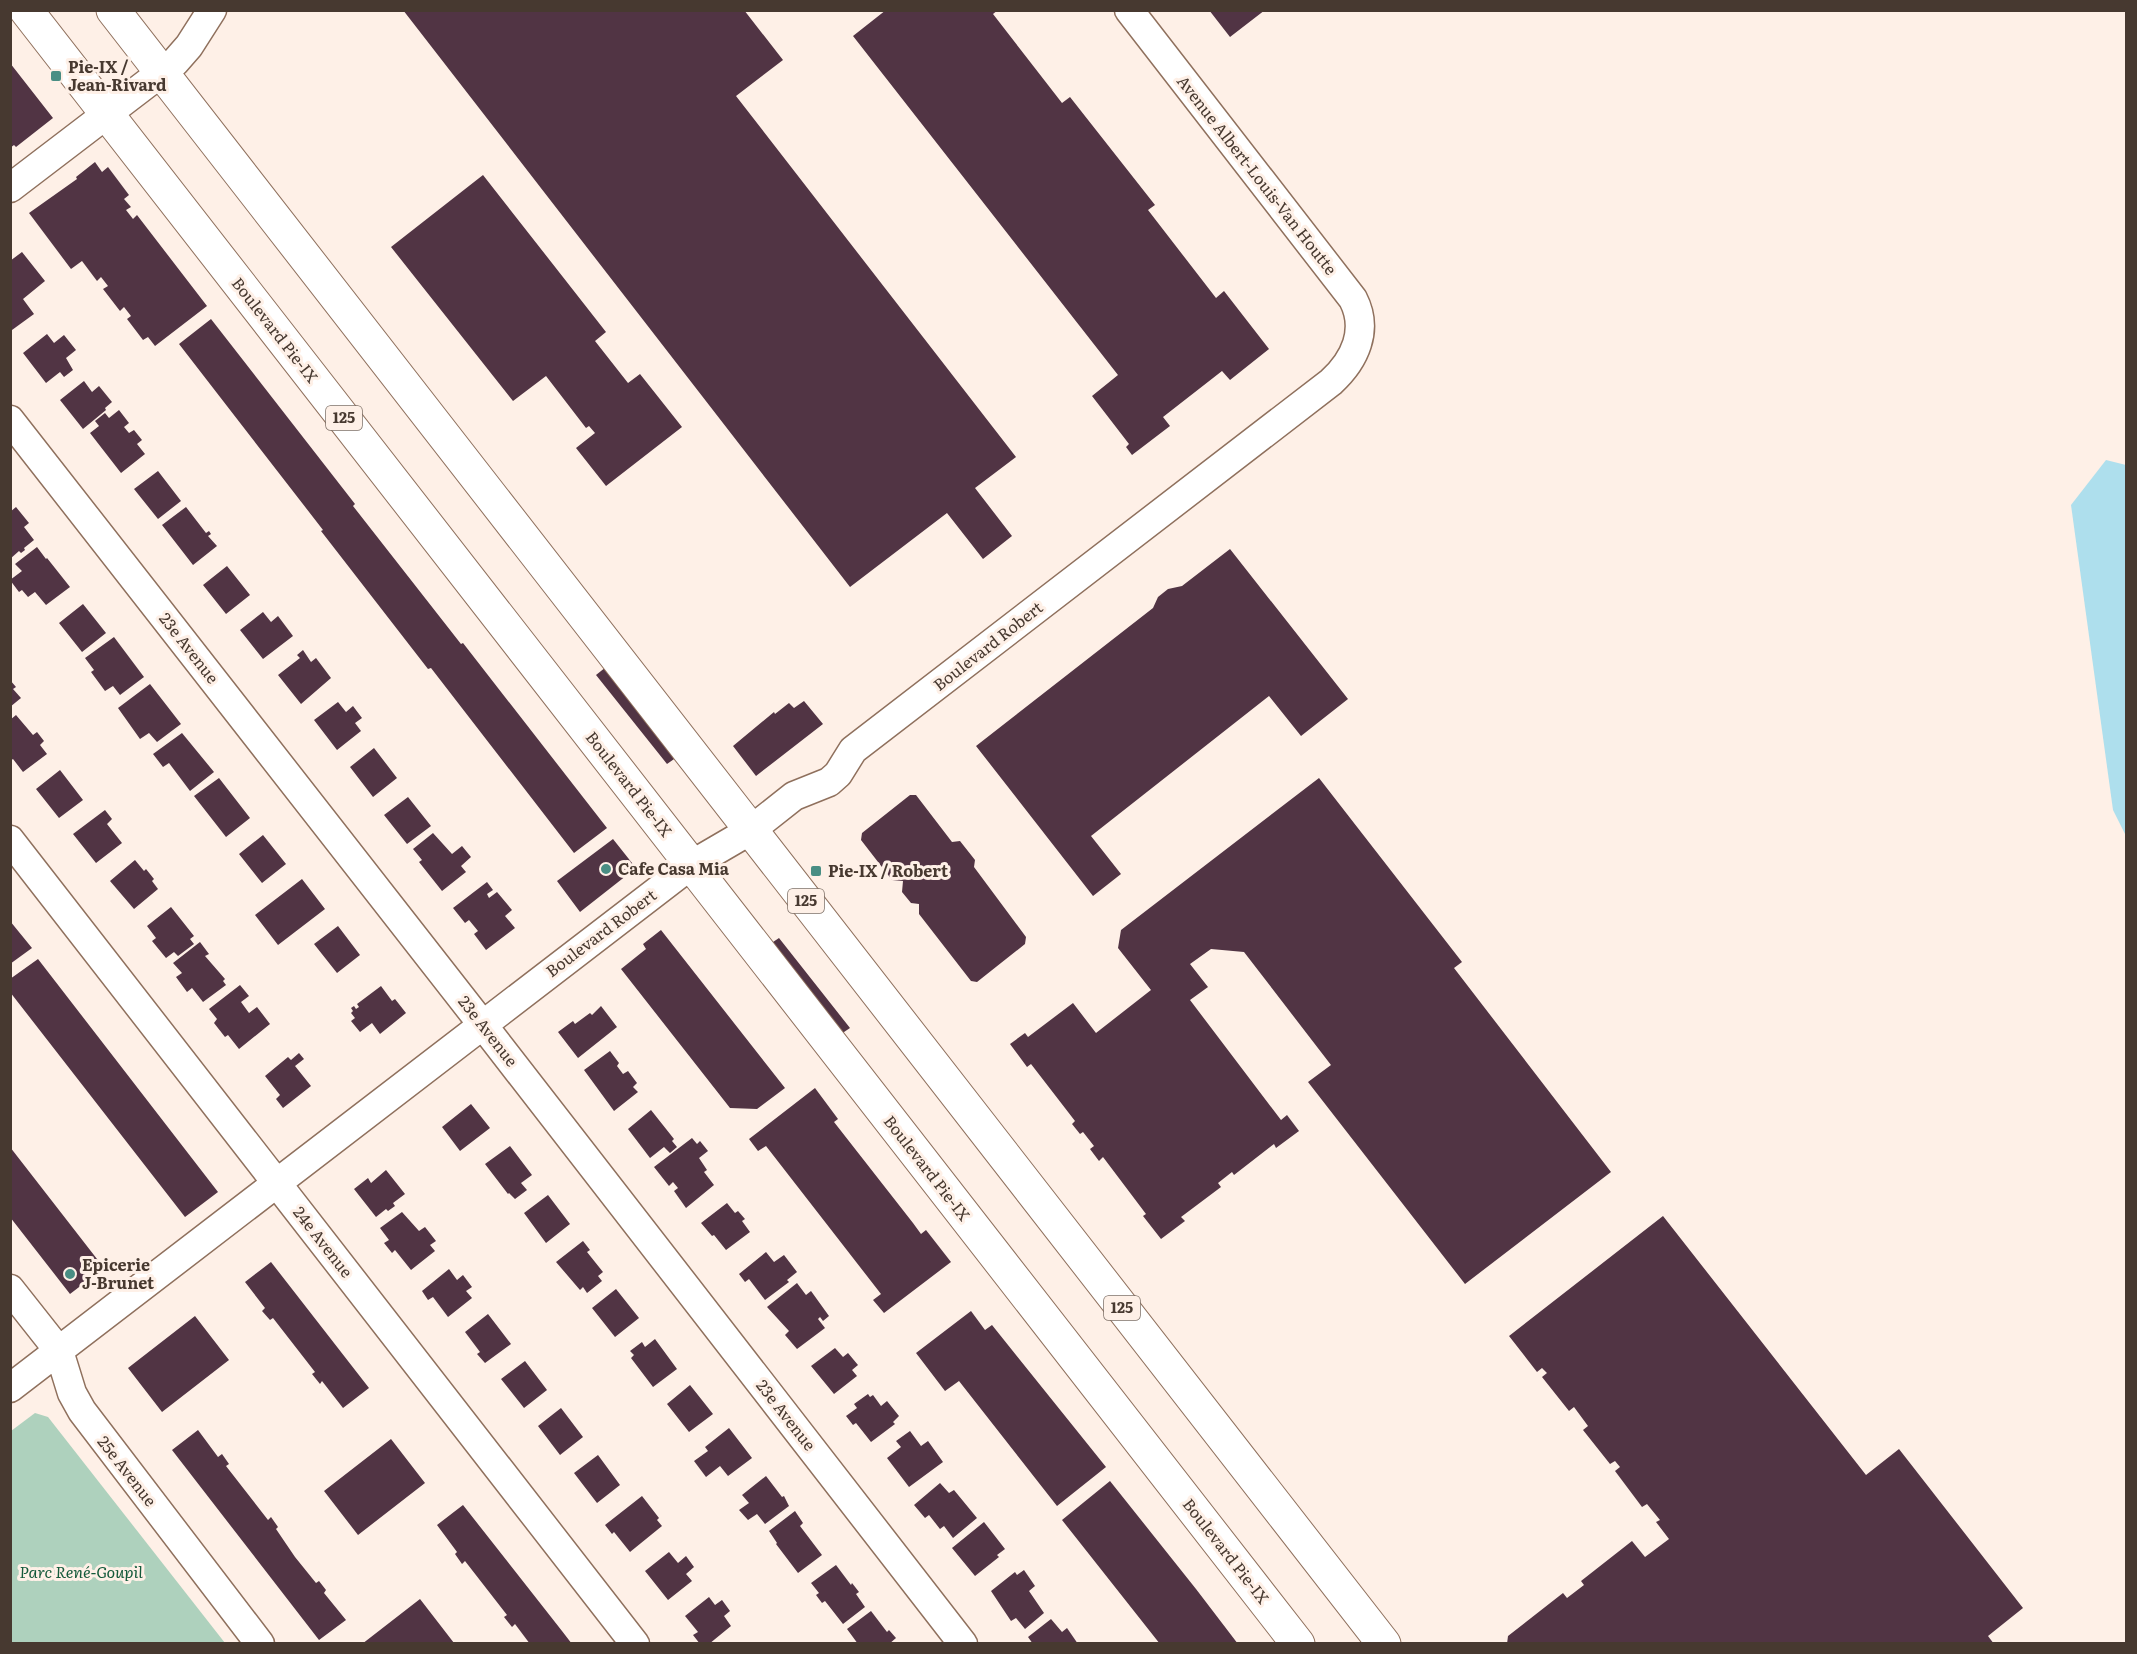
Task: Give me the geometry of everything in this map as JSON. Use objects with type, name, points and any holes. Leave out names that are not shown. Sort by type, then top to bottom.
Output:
[{"type":"main road","name":"Boulevard Pie-IX","points":[[26,10],[1298,1644]]},
{"type":"main road","name":"125","points":[[113,10],[1384,1644]]},
{"type":"street","points":[[10,188],[183,55],[212,10]]},
{"type":"street","name":"Avenue Albert-Louis-Van Houtte","points":[[1130,10],[1353,299],[1358,308],[1361,327],[1356,348]]},
{"type":"street","name":"Boulevard Robert","points":[[10,1388],[692,865],[751,830],[794,796],[829,782],[838,774],[853,750],[1331,382],[1345,367],[1356,348]]},
{"type":"street","name":"23e Avenue","points":[[10,420],[963,1644]]},
{"type":"street","name":"24e Avenue","points":[[10,840],[635,1644]]},
{"type":"street","name":"25e Avenue","points":[[10,1289],[59,1351],[72,1393],[82,1411],[260,1644]]},
{"type":"green space","name":"Parc René-Goupil","points":[[35,1413],[48,1417],[225,1643],[11,1643],[11,1431]]},
{"type":"water","points":[[2106,460],[2126,465],[2126,836],[2113,810],[2071,505]]},
{"type":"building","points":[[403,10],[744,10],[783,60],[736,96],[1016,457],[975,488],[1012,536],[983,559],[947,513],[850,587]]},
{"type":"building","points":[[886,10],[998,10],[993,14],[1062,103],[1070,97],[1155,205],[1148,210],[1216,298],[1224,291],[1269,349],[1230,380],[1222,371],[1163,417],[1170,426],[1132,455],[1126,447],[1129,444],[1092,396],[1118,375],[853,36]]},
{"type":"building","points":[[1209,10],[1265,10],[1230,37]]},
{"type":"building","points":[[10,63],[53,118],[16,147],[14,145],[10,148]]},
{"type":"building","points":[[95,162],[102,172],[108,167],[129,195],[124,199],[131,207],[126,210],[133,219],[137,215],[207,306],[155,346],[148,337],[143,340],[127,319],[131,316],[124,307],[120,311],[103,289],[108,286],[101,277],[97,281],[82,261],[71,269],[29,213],[77,179],[76,177]]},
{"type":"building","points":[[483,175],[606,332],[595,341],[628,383],[640,374],[682,427],[606,486],[576,448],[595,433],[589,426],[586,428],[546,376],[513,401],[391,247]]},
{"type":"building","points":[[22,252],[45,281],[23,299],[34,314],[12,330],[10,261]]},
{"type":"building","points":[[211,319],[355,504],[353,506],[607,828],[574,853],[431,668],[428,669],[179,344]]},
{"type":"building","points":[[47,334],[54,343],[64,335],[76,350],[66,358],[73,370],[64,377],[60,372],[46,383],[23,353]]},
{"type":"building","points":[[84,381],[92,392],[99,386],[112,402],[83,429],[60,400]]},
{"type":"building","points":[[119,410],[129,423],[124,427],[129,433],[134,430],[142,440],[137,444],[145,454],[121,473],[90,433],[99,426],[95,421],[105,413],[109,418]]},
{"type":"building","points":[[158,471],[181,501],[158,519],[134,489]]},
{"type":"building","points":[[16,507],[29,523],[24,527],[34,540],[24,548],[25,550],[21,553],[19,551],[10,559],[10,512]]},
{"type":"building","points":[[186,507],[206,533],[209,531],[211,534],[208,536],[217,546],[193,565],[162,525]]},
{"type":"building","points":[[37,547],[70,587],[46,605],[35,592],[28,597],[22,590],[19,592],[10,580],[22,571],[15,564]]},
{"type":"building","points":[[1230,549],[1348,699],[1301,736],[1269,696],[1091,836],[1121,874],[1093,896],[976,746],[1153,608],[1158,597],[1168,589],[1182,586]]},
{"type":"building","points":[[227,566],[250,595],[226,614],[203,585]]},
{"type":"building","points":[[83,604],[106,633],[82,652],[59,623]]},
{"type":"building","points":[[263,612],[271,622],[278,616],[293,636],[263,659],[240,630]]},
{"type":"building","points":[[114,637],[144,677],[120,695],[113,686],[105,691],[91,672],[94,670],[85,658]]},
{"type":"building","points":[[303,650],[311,662],[316,658],[331,678],[301,704],[278,675],[300,658],[297,655]]},
{"type":"building","points":[[606,667],[677,757],[667,764],[596,675]]},
{"type":"building","points":[[10,680],[16,687],[13,689],[21,698],[10,707]]},
{"type":"building","points":[[150,684],[181,724],[157,742],[149,733],[140,739],[118,708]]},
{"type":"building","points":[[804,701],[823,724],[756,776],[733,746],[774,712],[775,714],[789,703],[794,708]]},
{"type":"building","points":[[338,702],[346,712],[353,706],[362,718],[355,723],[361,731],[337,750],[314,720]]},
{"type":"building","points":[[16,715],[33,735],[37,732],[44,741],[40,745],[47,754],[23,772],[13,759],[10,761],[10,720]]},
{"type":"building","points":[[182,733],[214,772],[190,791],[169,763],[163,767],[153,754]]},
{"type":"building","points":[[374,748],[397,778],[373,797],[350,767]]},
{"type":"building","points":[[60,770],[83,800],[59,818],[36,789]]},
{"type":"building","points":[[219,778],[250,818],[226,837],[194,796]]},
{"type":"building","points":[[1319,778],[1462,962],[1454,968],[1611,1172],[1465,1284],[1308,1082],[1331,1065],[1244,952],[1211,949],[1190,964],[1208,987],[1190,1000],[1281,1120],[1287,1115],[1299,1131],[1276,1148],[1274,1144],[1234,1175],[1232,1172],[1218,1183],[1221,1187],[1181,1217],[1185,1221],[1161,1239],[1143,1216],[1146,1214],[1103,1157],[1099,1161],[1090,1149],[1094,1146],[1083,1132],[1080,1134],[1072,1124],[1075,1121],[1031,1064],[1027,1067],[1010,1044],[1025,1033],[1028,1037],[1073,1003],[1096,1033],[1151,990],[1118,948],[1121,930]]},
{"type":"building","points":[[910,795],[916,795],[952,842],[960,841],[975,860],[974,867],[1026,937],[1025,944],[977,982],[971,981],[919,914],[919,904],[911,903],[902,892],[903,881],[892,880],[861,840],[862,833]]},
{"type":"building","points":[[408,797],[431,826],[407,844],[384,815]]},
{"type":"building","points":[[105,810],[112,819],[107,824],[122,843],[96,863],[73,834]]},
{"type":"building","points":[[433,833],[452,854],[462,846],[471,857],[461,866],[466,872],[442,891],[419,862],[422,860],[413,849]]},
{"type":"building","points":[[263,835],[286,864],[262,883],[239,854]]},
{"type":"building","points":[[613,839],[636,868],[580,912],[557,881]]},
{"type":"building","points":[[135,860],[154,879],[152,881],[158,889],[134,909],[110,881]]},
{"type":"building","points":[[302,879],[325,909],[278,945],[255,915]]},
{"type":"building","points":[[487,882],[493,890],[487,894],[489,898],[497,892],[512,910],[505,916],[515,928],[486,950],[474,934],[478,931],[469,920],[465,923],[453,908]]},
{"type":"building","points":[[171,907],[194,936],[190,939],[194,944],[178,956],[174,952],[166,958],[152,941],[156,938],[147,926]]},
{"type":"building","points":[[10,921],[32,948],[10,964]]},
{"type":"building","points":[[338,926],[360,955],[337,973],[314,944]]},
{"type":"building","points":[[661,930],[785,1088],[757,1109],[730,1108],[621,969],[646,949],[643,944]]},
{"type":"building","points":[[779,938],[850,1028],[841,1034],[770,944]]},
{"type":"building","points":[[200,942],[209,954],[205,956],[225,979],[223,981],[226,985],[203,1002],[192,988],[187,992],[176,977],[182,973],[173,963]]},
{"type":"building","points":[[38,959],[218,1192],[185,1217],[10,992],[10,979]]},
{"type":"building","points":[[240,985],[249,996],[241,1002],[249,1013],[257,1007],[270,1024],[239,1049],[214,1023],[217,1019],[209,1009]]},
{"type":"building","points":[[381,986],[392,1001],[395,999],[406,1013],[380,1034],[372,1023],[360,1032],[351,1021],[355,1018],[351,1013],[353,1011],[351,1008],[359,1007],[357,1004]]},
{"type":"building","points":[[601,1006],[617,1027],[578,1058],[558,1032],[573,1021],[575,1024],[590,1013],[592,1015]]},
{"type":"building","points":[[610,1051],[619,1063],[617,1066],[623,1074],[628,1071],[637,1083],[633,1087],[638,1092],[614,1111],[584,1070]]},
{"type":"building","points":[[299,1053],[304,1059],[295,1066],[311,1086],[283,1108],[276,1099],[280,1095],[265,1076],[288,1057],[291,1060]]},
{"type":"building","points":[[815,1088],[838,1119],[834,1122],[921,1234],[926,1230],[951,1262],[884,1313],[873,1300],[881,1294],[766,1146],[758,1151],[749,1139]]},
{"type":"building","points":[[471,1104],[490,1128],[460,1151],[442,1127]]},
{"type":"building","points":[[651,1110],[674,1139],[672,1141],[677,1147],[670,1153],[664,1147],[650,1158],[628,1129]]},
{"type":"building","points":[[692,1138],[697,1144],[700,1141],[708,1151],[699,1158],[707,1170],[704,1172],[714,1185],[686,1208],[674,1191],[678,1188],[673,1182],[669,1186],[654,1167]]},
{"type":"building","points":[[510,1146],[532,1175],[521,1183],[527,1190],[515,1199],[508,1194],[485,1164]]},
{"type":"building","points":[[10,1147],[104,1268],[70,1294],[10,1217]]},
{"type":"building","points":[[386,1170],[405,1194],[393,1203],[395,1206],[388,1211],[386,1209],[376,1217],[354,1189],[368,1178],[371,1183]]},
{"type":"building","points":[[548,1195],[570,1224],[546,1243],[524,1213]]},
{"type":"building","points":[[727,1203],[735,1213],[738,1211],[745,1219],[742,1221],[750,1232],[726,1250],[701,1223]]},
{"type":"building","points":[[402,1212],[419,1231],[425,1227],[436,1241],[430,1245],[435,1251],[411,1270],[395,1250],[392,1253],[384,1243],[389,1240],[380,1228]]},
{"type":"building","points":[[1663,1216],[1866,1475],[1899,1449],[2023,1608],[1988,1636],[1994,1644],[1507,1644],[1508,1636],[1563,1593],[1567,1598],[1584,1585],[1581,1581],[1632,1541],[1645,1557],[1669,1539],[1656,1522],[1660,1520],[1647,1504],[1642,1507],[1615,1471],[1620,1467],[1615,1461],[1610,1464],[1583,1430],[1588,1426],[1574,1407],[1569,1411],[1542,1377],[1547,1373],[1542,1368],[1537,1372],[1509,1336]]},
{"type":"building","points":[[583,1241],[590,1250],[587,1252],[603,1272],[598,1276],[602,1281],[587,1293],[583,1287],[580,1290],[556,1262]]},
{"type":"building","points":[[766,1252],[774,1262],[784,1255],[797,1272],[787,1280],[789,1282],[765,1300],[749,1279],[745,1282],[739,1274]]},
{"type":"building","points":[[271,1262],[369,1388],[343,1408],[322,1381],[320,1384],[312,1374],[315,1372],[273,1318],[270,1320],[262,1311],[265,1308],[245,1282]]},
{"type":"building","points":[[449,1269],[457,1280],[463,1275],[472,1287],[466,1291],[472,1298],[448,1317],[433,1297],[428,1300],[422,1291]]},
{"type":"building","points":[[797,1283],[806,1295],[811,1291],[829,1316],[823,1321],[820,1317],[818,1319],[825,1328],[797,1349],[785,1335],[789,1331],[767,1307]]},
{"type":"building","points":[[616,1289],[639,1318],[615,1337],[592,1308]]},
{"type":"building","points":[[971,1311],[985,1330],[992,1325],[1106,1467],[1057,1506],[959,1381],[945,1391],[916,1353]]},
{"type":"building","points":[[488,1314],[511,1344],[485,1363],[477,1354],[480,1352],[465,1332]]},
{"type":"building","points":[[195,1316],[229,1360],[162,1412],[128,1368]]},
{"type":"building","points":[[655,1339],[677,1369],[653,1387],[631,1358],[634,1355],[630,1351],[642,1342],[645,1347]]},
{"type":"building","points":[[835,1348],[843,1357],[848,1353],[858,1365],[852,1370],[857,1376],[834,1394],[811,1366]]},
{"type":"building","points":[[525,1361],[547,1390],[524,1408],[501,1379]]},
{"type":"building","points":[[690,1385],[713,1414],[689,1432],[667,1404]]},
{"type":"building","points":[[868,1394],[870,1397],[873,1395],[881,1406],[887,1401],[899,1416],[893,1422],[895,1424],[871,1442],[856,1423],[853,1425],[846,1416],[857,1408],[854,1404]]},
{"type":"building","points":[[561,1408],[583,1437],[560,1455],[538,1426]]},
{"type":"building","points":[[729,1428],[752,1458],[728,1476],[720,1466],[706,1477],[694,1461],[708,1451],[705,1447]]},
{"type":"building","points":[[198,1430],[218,1457],[222,1454],[229,1464],[226,1466],[268,1520],[271,1517],[278,1527],[276,1529],[295,1557],[316,1583],[319,1581],[326,1590],[324,1593],[346,1620],[319,1640],[172,1450]]},
{"type":"building","points":[[910,1431],[921,1446],[928,1441],[943,1462],[909,1487],[887,1458],[901,1447],[896,1441]]},
{"type":"building","points":[[391,1439],[425,1483],[358,1535],[324,1491]]},
{"type":"building","points":[[598,1455],[620,1485],[597,1503],[574,1473]]},
{"type":"building","points":[[766,1476],[782,1497],[784,1496],[789,1506],[765,1524],[757,1514],[748,1520],[739,1510],[749,1503],[742,1495]]},
{"type":"building","points":[[1110,1481],[1238,1644],[1160,1644],[1062,1520]]},
{"type":"building","points":[[940,1483],[949,1493],[954,1490],[977,1518],[953,1538],[944,1526],[940,1529],[929,1515],[925,1518],[914,1505]]},
{"type":"building","points":[[642,1496],[659,1518],[657,1520],[662,1526],[630,1552],[614,1532],[612,1534],[605,1525]]},
{"type":"building","points":[[463,1505],[572,1644],[530,1644],[515,1624],[512,1627],[504,1617],[507,1615],[465,1561],[462,1564],[455,1554],[457,1552],[437,1525]]},
{"type":"building","points":[[795,1511],[803,1523],[800,1526],[822,1555],[798,1573],[769,1531]]},
{"type":"building","points":[[984,1522],[1005,1549],[997,1555],[999,1557],[975,1576],[952,1548]]},
{"type":"building","points":[[669,1552],[678,1563],[686,1556],[694,1567],[686,1574],[692,1581],[668,1600],[645,1571]]},
{"type":"building","points":[[836,1565],[859,1592],[856,1594],[865,1607],[843,1624],[825,1601],[822,1603],[816,1595],[819,1593],[811,1583]]},
{"type":"building","points":[[1024,1570],[1035,1586],[1029,1591],[1044,1613],[1025,1629],[1016,1618],[1011,1621],[991,1591],[1015,1572],[1017,1575]]},
{"type":"building","points":[[709,1597],[715,1605],[722,1600],[730,1611],[724,1616],[731,1626],[709,1644],[700,1644],[693,1635],[698,1632],[685,1616]]},
{"type":"building","points":[[420,1599],[454,1643],[362,1644]]},
{"type":"building","points":[[871,1611],[887,1632],[889,1630],[896,1638],[889,1644],[858,1644],[847,1629]]},
{"type":"building","points":[[1051,1619],[1062,1632],[1067,1628],[1078,1644],[1033,1644],[1028,1637]]},
{"type":"place","name":"Pie-IX / Jean-Rivard","points":[[56,76]]},
{"type":"place","name":"Cafe Casa Mia","points":[[606,869]]},
{"type":"place","name":"Pie-IX / Robert","points":[[816,871]]},
{"type":"place","name":"Epicerie J-Brunet","points":[[70,1274]]}]
